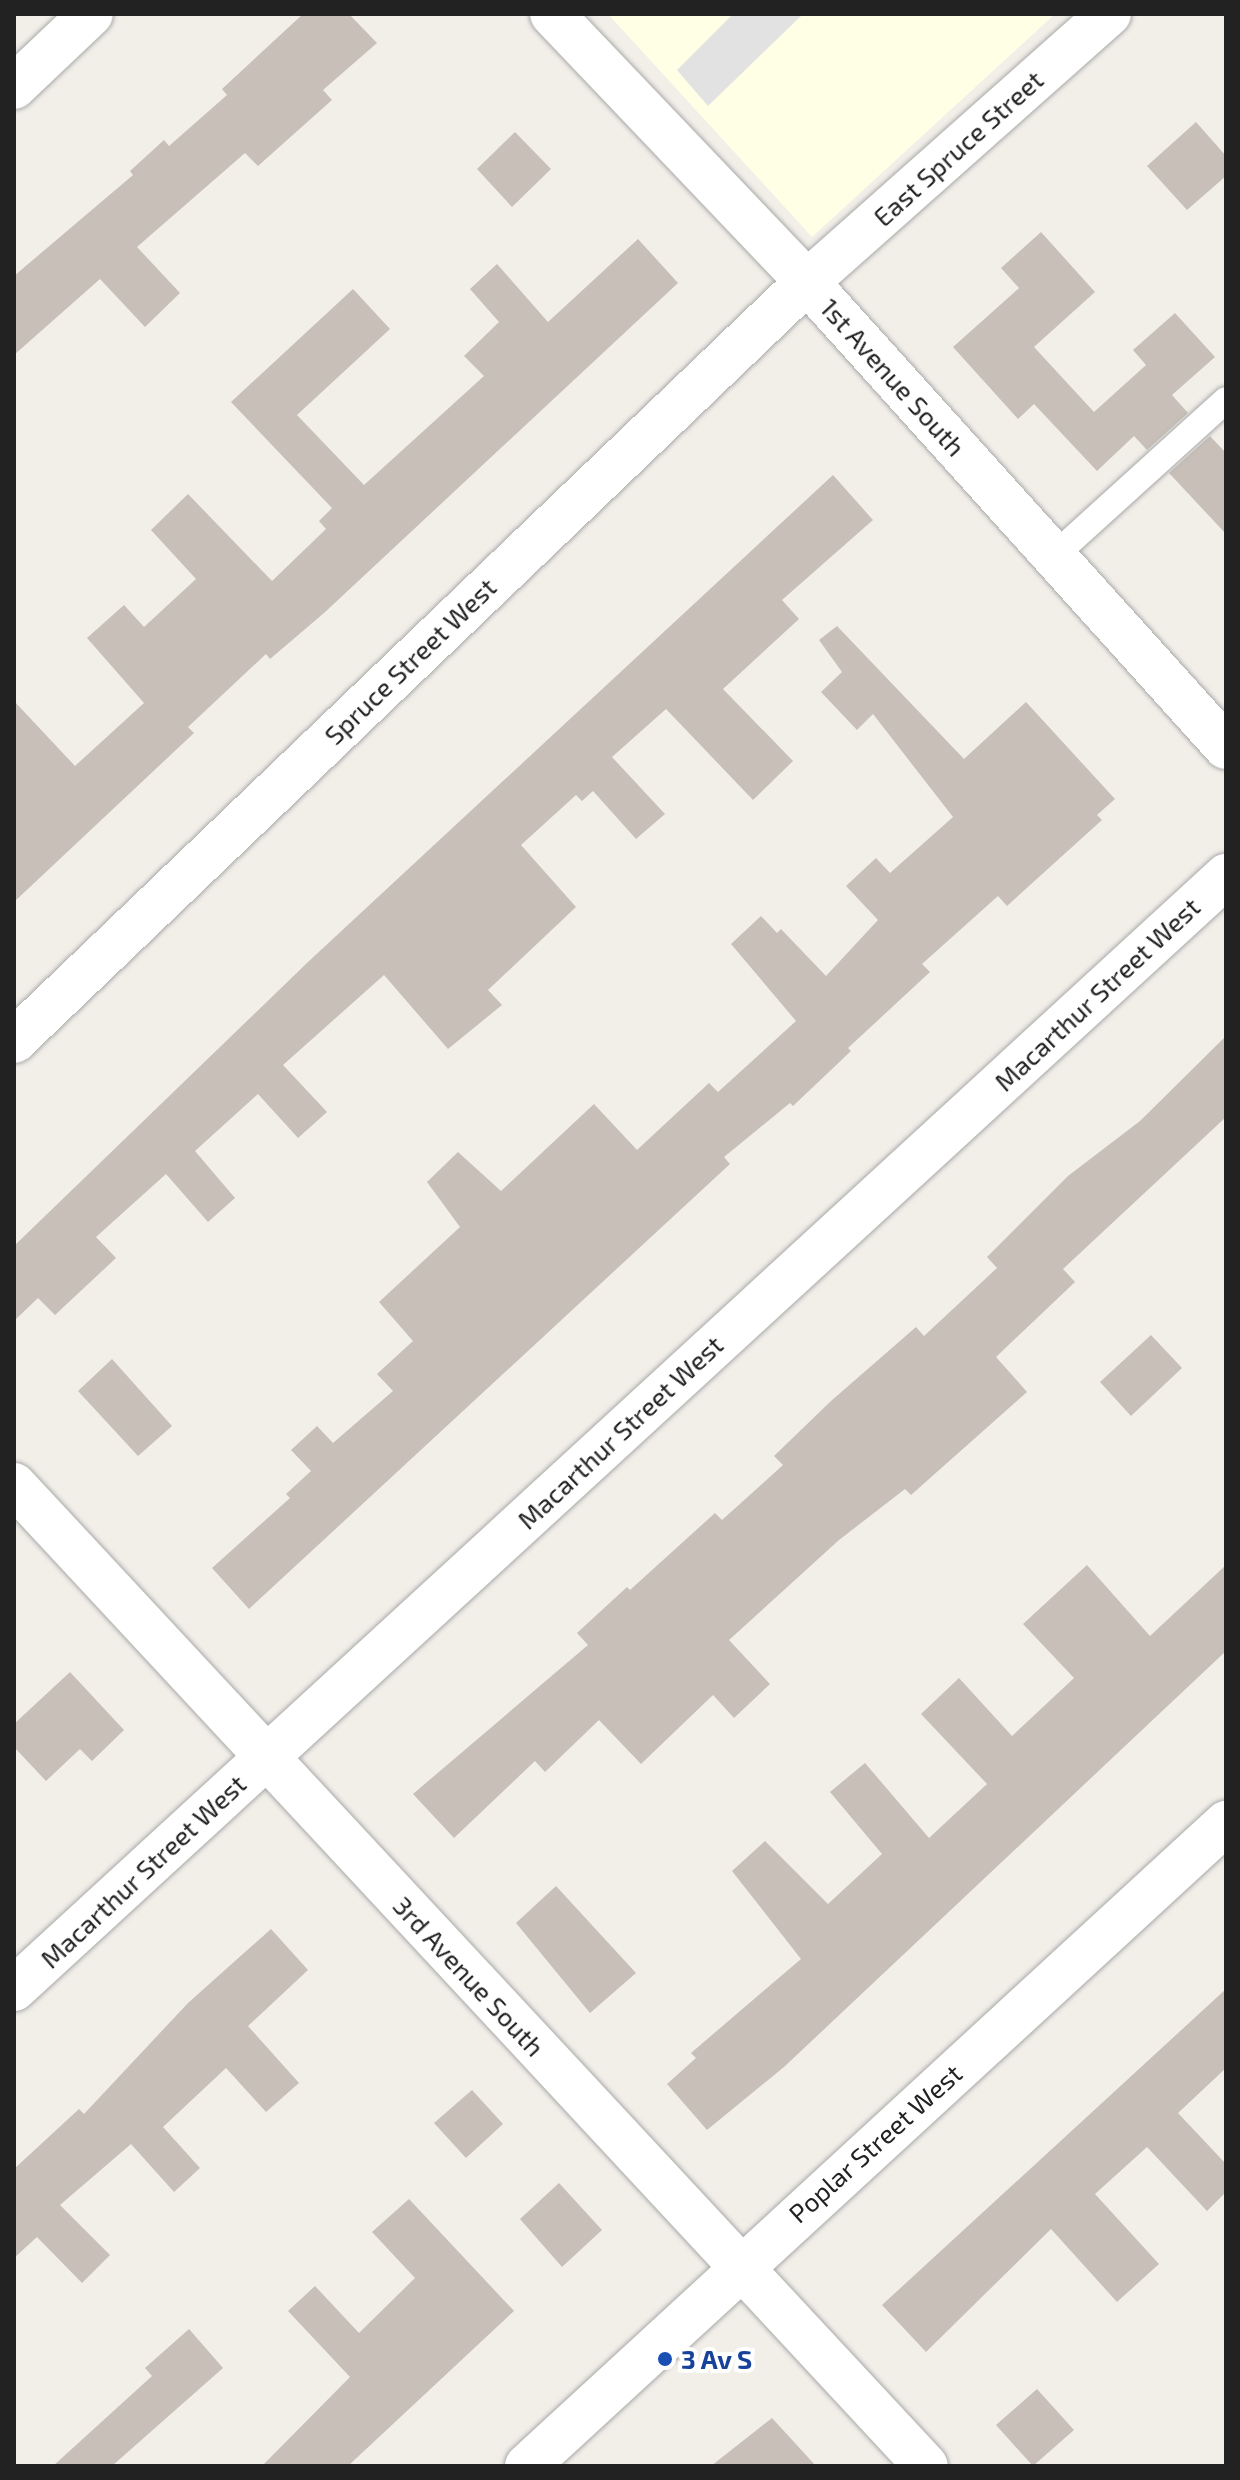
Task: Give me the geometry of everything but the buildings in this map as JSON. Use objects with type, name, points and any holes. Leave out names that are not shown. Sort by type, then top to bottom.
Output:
[{"type":"street","points":[[14,87],[91,14]]},
{"type":"street","name":"1st Avenue South","points":[[552,14],[807,282],[1226,747]]},
{"type":"street","name":"East Spruce Street","points":[[807,282],[1109,14]]},
{"type":"street","name":"Spruce Street West","points":[[14,1041],[807,282]]},
{"type":"street","name":"Macarthur Street West","points":[[14,1989],[1226,876]]},
{"type":"street","name":"3rd Avenue South","points":[[14,1485],[738,2268],[926,2466]]},
{"type":"street","name":"Poplar Street West","points":[[527,2466],[738,2268],[1226,1823]]},
{"type":"lane","points":[[1054,556],[1226,400]]},
{"type":"shaded area","points":[[608,14],[1055,14],[812,237]]},
{"type":"shaded area","points":[[733,14],[801,16],[708,106],[677,70]]},
{"type":"place","name":"3 Av S","points":[[665,2359]]}]
